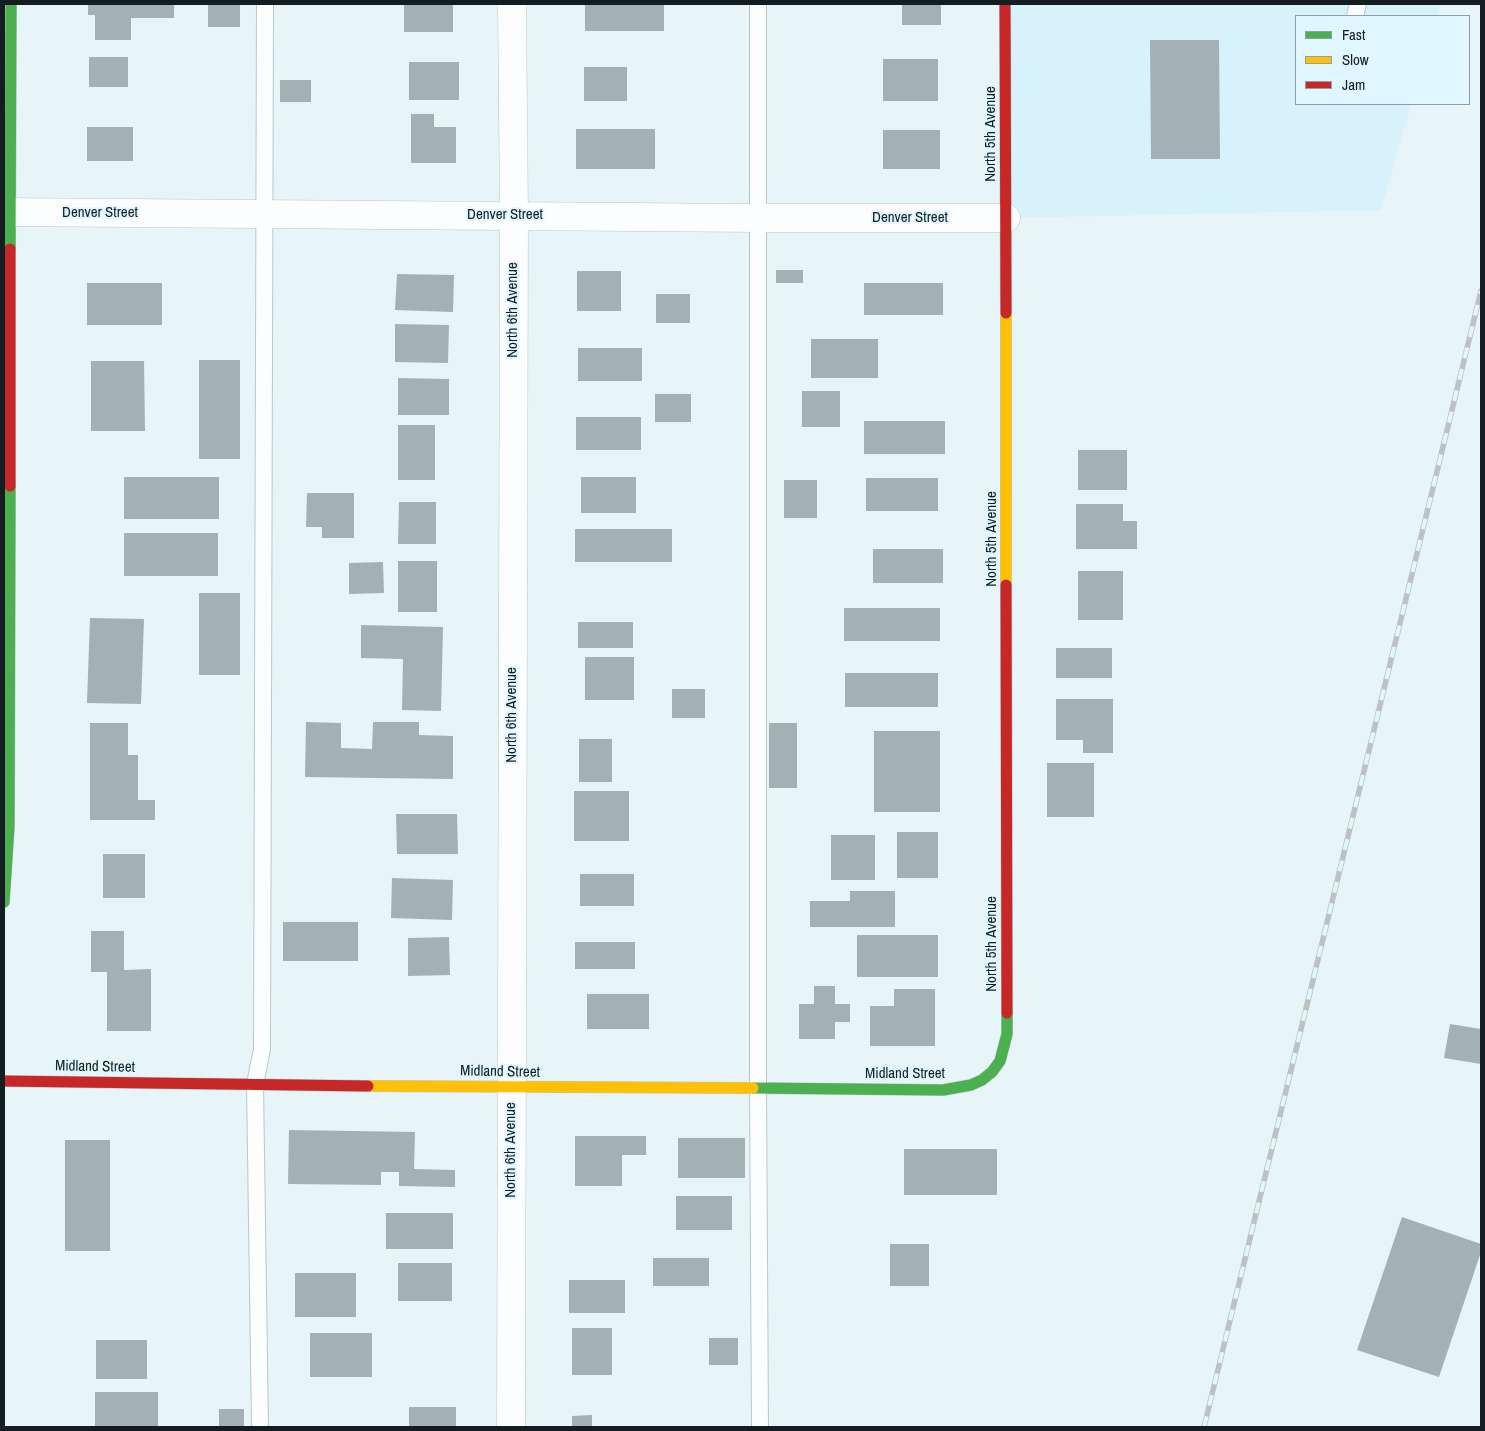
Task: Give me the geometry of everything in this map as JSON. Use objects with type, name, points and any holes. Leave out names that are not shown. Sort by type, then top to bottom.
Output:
[{"type":"street","points":[[4,902],[9,826],[7,212],[11,4]]},
{"type":"street","name":"North 6th Avenue","points":[[511,1427],[514,215],[512,4]]},
{"type":"street","name":"North 5th Avenue","points":[[992,1072],[1000,1061],[1007,1034],[1006,4]]},
{"type":"street","name":"Denver Street","points":[[7,212],[1006,218]]},
{"type":"street","name":"Midland Street","points":[[4,1082],[511,1088],[942,1090],[971,1085],[982,1080],[992,1072]]},
{"type":"lane","points":[[260,1427],[256,1084],[262,1049],[265,4]]},
{"type":"lane","points":[[758,4],[758,1088],[760,1427]]},
{"type":"shaded area","points":[[1005,4],[1440,4],[1437,15],[1295,15],[1295,105],[1411,105],[1381,210],[1006,218]]},
{"type":"building","points":[[88,4],[174,4],[174,18],[131,18],[131,40],[95,40],[95,15],[88,15]]},
{"type":"building","points":[[208,4],[240,4],[240,27],[208,27]]},
{"type":"building","points":[[404,4],[453,4],[453,32],[404,32]]},
{"type":"building","points":[[585,4],[664,4],[664,31],[585,31]]},
{"type":"building","points":[[902,4],[941,4],[941,25],[902,25]]},
{"type":"building","points":[[1150,40],[1219,40],[1220,159],[1151,159]]},
{"type":"building","points":[[89,57],[128,57],[128,87],[89,87]]},
{"type":"building","points":[[883,59],[938,59],[938,101],[883,101]]},
{"type":"building","points":[[409,62],[459,62],[459,100],[409,100]]},
{"type":"building","points":[[584,67],[627,67],[627,101],[584,101]]},
{"type":"building","points":[[280,80],[311,80],[311,102],[280,102]]},
{"type":"building","points":[[411,114],[434,114],[434,127],[456,127],[456,163],[411,163]]},
{"type":"building","points":[[87,127],[133,127],[133,161],[87,161]]},
{"type":"building","points":[[576,129],[655,129],[655,169],[576,169]]},
{"type":"building","points":[[883,130],[940,130],[940,169],[883,169]]},
{"type":"building","points":[[776,270],[803,270],[803,283],[776,283]]},
{"type":"building","points":[[577,271],[621,271],[621,311],[577,311]]},
{"type":"building","points":[[397,274],[454,275],[453,312],[395,310]]},
{"type":"building","points":[[87,283],[162,283],[162,325],[87,325]]},
{"type":"building","points":[[864,283],[943,283],[943,315],[864,315]]},
{"type":"building","points":[[656,294],[690,294],[690,323],[656,323]]},
{"type":"building","points":[[395,324],[449,325],[448,363],[395,362]]},
{"type":"building","points":[[811,339],[878,339],[878,378],[811,378]]},
{"type":"building","points":[[578,348],[642,348],[642,381],[578,381]]},
{"type":"building","points":[[199,360],[240,360],[240,459],[199,459]]},
{"type":"building","points":[[91,361],[144,361],[145,431],[91,431]]},
{"type":"building","points":[[398,378],[449,379],[449,415],[398,415]]},
{"type":"building","points":[[802,391],[840,391],[840,427],[802,427]]},
{"type":"building","points":[[655,394],[691,394],[691,422],[655,422]]},
{"type":"building","points":[[576,417],[641,417],[641,450],[576,450]]},
{"type":"building","points":[[864,421],[945,421],[945,454],[864,454]]},
{"type":"building","points":[[398,425],[435,425],[435,480],[398,480]]},
{"type":"building","points":[[1078,450],[1127,450],[1127,490],[1078,490]]},
{"type":"building","points":[[124,477],[219,477],[219,519],[124,519]]},
{"type":"building","points":[[581,477],[636,477],[636,513],[581,513]]},
{"type":"building","points":[[866,478],[938,478],[938,511],[866,511]]},
{"type":"building","points":[[784,480],[817,480],[817,518],[784,518]]},
{"type":"building","points":[[307,493],[354,493],[354,538],[322,538],[322,527],[306,527]]},
{"type":"building","points":[[399,502],[436,502],[436,544],[398,544]]},
{"type":"building","points":[[1076,504],[1123,504],[1123,521],[1137,521],[1137,549],[1076,549]]},
{"type":"building","points":[[575,529],[672,529],[672,562],[575,562]]},
{"type":"building","points":[[124,533],[218,533],[218,576],[124,576]]},
{"type":"building","points":[[873,549],[943,549],[943,583],[873,583]]},
{"type":"building","points":[[398,561],[437,561],[437,612],[398,612]]},
{"type":"building","points":[[383,562],[384,593],[349,594],[349,563]]},
{"type":"building","points":[[1078,571],[1123,571],[1123,620],[1078,620]]},
{"type":"building","points":[[199,593],[240,593],[240,675],[199,675]]},
{"type":"building","points":[[844,608],[940,608],[940,641],[844,641]]},
{"type":"building","points":[[90,618],[144,619],[141,704],[87,703]]},
{"type":"building","points":[[578,622],[633,622],[633,648],[578,648]]},
{"type":"building","points":[[361,625],[443,627],[441,711],[402,710],[403,659],[361,658]]},
{"type":"building","points":[[1056,648],[1112,648],[1112,678],[1056,678]]},
{"type":"building","points":[[585,657],[634,657],[634,700],[585,700]]},
{"type":"building","points":[[845,673],[938,673],[938,707],[845,707]]},
{"type":"building","points":[[672,689],[705,689],[705,718],[672,718]]},
{"type":"building","points":[[1056,699],[1113,699],[1113,753],[1083,753],[1083,740],[1056,740]]},
{"type":"building","points":[[306,722],[341,723],[341,748],[372,749],[373,722],[419,722],[419,735],[453,736],[453,779],[305,777]]},
{"type":"building","points":[[90,723],[128,723],[128,755],[138,755],[138,800],[155,800],[155,820],[90,820]]},
{"type":"building","points":[[769,723],[797,723],[797,788],[769,788]]},
{"type":"building","points":[[874,731],[940,731],[940,812],[874,812]]},
{"type":"building","points":[[579,739],[612,739],[612,782],[579,782]]},
{"type":"building","points":[[1047,763],[1094,763],[1094,817],[1047,817]]},
{"type":"building","points":[[574,791],[629,791],[629,841],[574,841]]},
{"type":"building","points":[[396,814],[457,814],[458,854],[397,854]]},
{"type":"building","points":[[897,832],[938,832],[938,878],[897,878]]},
{"type":"building","points":[[831,835],[875,835],[875,880],[831,880]]},
{"type":"building","points":[[103,854],[145,854],[145,898],[103,898]]},
{"type":"building","points":[[580,874],[634,874],[634,906],[580,906]]},
{"type":"building","points":[[392,878],[453,880],[452,920],[391,918]]},
{"type":"building","points":[[850,891],[895,891],[895,927],[810,927],[810,901],[850,901]]},
{"type":"building","points":[[283,922],[358,922],[358,961],[283,961]]},
{"type":"building","points":[[91,931],[124,931],[124,970],[151,969],[151,1031],[107,1031],[107,972],[91,972]]},
{"type":"building","points":[[857,935],[938,935],[938,977],[857,977]]},
{"type":"building","points":[[449,937],[450,975],[408,976],[408,938]]},
{"type":"building","points":[[575,942],[635,942],[635,969],[575,969]]},
{"type":"building","points":[[814,986],[835,986],[835,1004],[850,1004],[850,1022],[835,1022],[835,1039],[799,1039],[799,1004],[814,1004]]},
{"type":"building","points":[[894,989],[935,989],[935,1046],[870,1046],[870,1006],[894,1006]]},
{"type":"building","points":[[587,994],[649,994],[649,1029],[587,1029]]},
{"type":"building","points":[[1450,1024],[1481,1029],[1481,1064],[1444,1058]]},
{"type":"building","points":[[289,1130],[415,1132],[414,1169],[455,1170],[455,1187],[399,1186],[399,1172],[381,1172],[381,1185],[288,1184]]},
{"type":"building","points":[[575,1136],[646,1136],[646,1155],[622,1155],[622,1186],[575,1186]]},
{"type":"building","points":[[678,1138],[745,1138],[745,1178],[678,1178]]},
{"type":"building","points":[[65,1140],[110,1140],[110,1251],[65,1251]]},
{"type":"building","points":[[904,1149],[997,1149],[997,1195],[904,1195]]},
{"type":"building","points":[[676,1196],[732,1196],[732,1230],[676,1230]]},
{"type":"building","points":[[386,1213],[453,1213],[453,1249],[386,1249]]},
{"type":"building","points":[[1402,1217],[1481,1244],[1481,1252],[1439,1377],[1357,1350]]},
{"type":"building","points":[[890,1244],[929,1244],[929,1286],[890,1286]]},
{"type":"building","points":[[653,1258],[709,1258],[709,1286],[653,1286]]},
{"type":"building","points":[[398,1263],[452,1263],[452,1301],[398,1301]]},
{"type":"building","points":[[295,1273],[356,1273],[356,1317],[295,1317]]},
{"type":"building","points":[[569,1280],[625,1280],[625,1313],[569,1313]]},
{"type":"building","points":[[572,1328],[612,1328],[612,1375],[572,1375]]},
{"type":"building","points":[[310,1333],[372,1333],[372,1377],[310,1377]]},
{"type":"building","points":[[709,1338],[738,1338],[738,1365],[709,1365]]},
{"type":"building","points":[[96,1340],[147,1340],[147,1379],[96,1379]]},
{"type":"building","points":[[95,1392],[158,1392],[158,1427],[95,1427]]},
{"type":"building","points":[[409,1407],[456,1407],[456,1427],[409,1427]]},
{"type":"building","points":[[219,1409],[244,1409],[244,1427],[219,1427]]},
{"type":"building","points":[[592,1415],[592,1427],[572,1427],[572,1416]]},
{"type":"railway","points":[[1204,1427],[1481,291]]},
{"type":"traffic: fast","points":[[10,249],[11,4]]},
{"type":"traffic: fast","points":[[4,902],[9,826],[10,486]]},
{"type":"traffic: fast","points":[[753,1088],[943,1090],[971,1085],[982,1080],[992,1072],[1000,1061],[1007,1034],[1007,1013]]},
{"type":"traffic: slow","points":[[1006,313],[1006,585]]},
{"type":"traffic: slow","points":[[368,1086],[753,1088]]},
{"type":"traffic: jam","points":[[1005,4],[1006,313]]},
{"type":"traffic: jam","points":[[10,249],[10,486]]},
{"type":"traffic: jam","points":[[1006,585],[1007,1013]]},
{"type":"traffic: jam","points":[[4,1081],[368,1086]]}]
